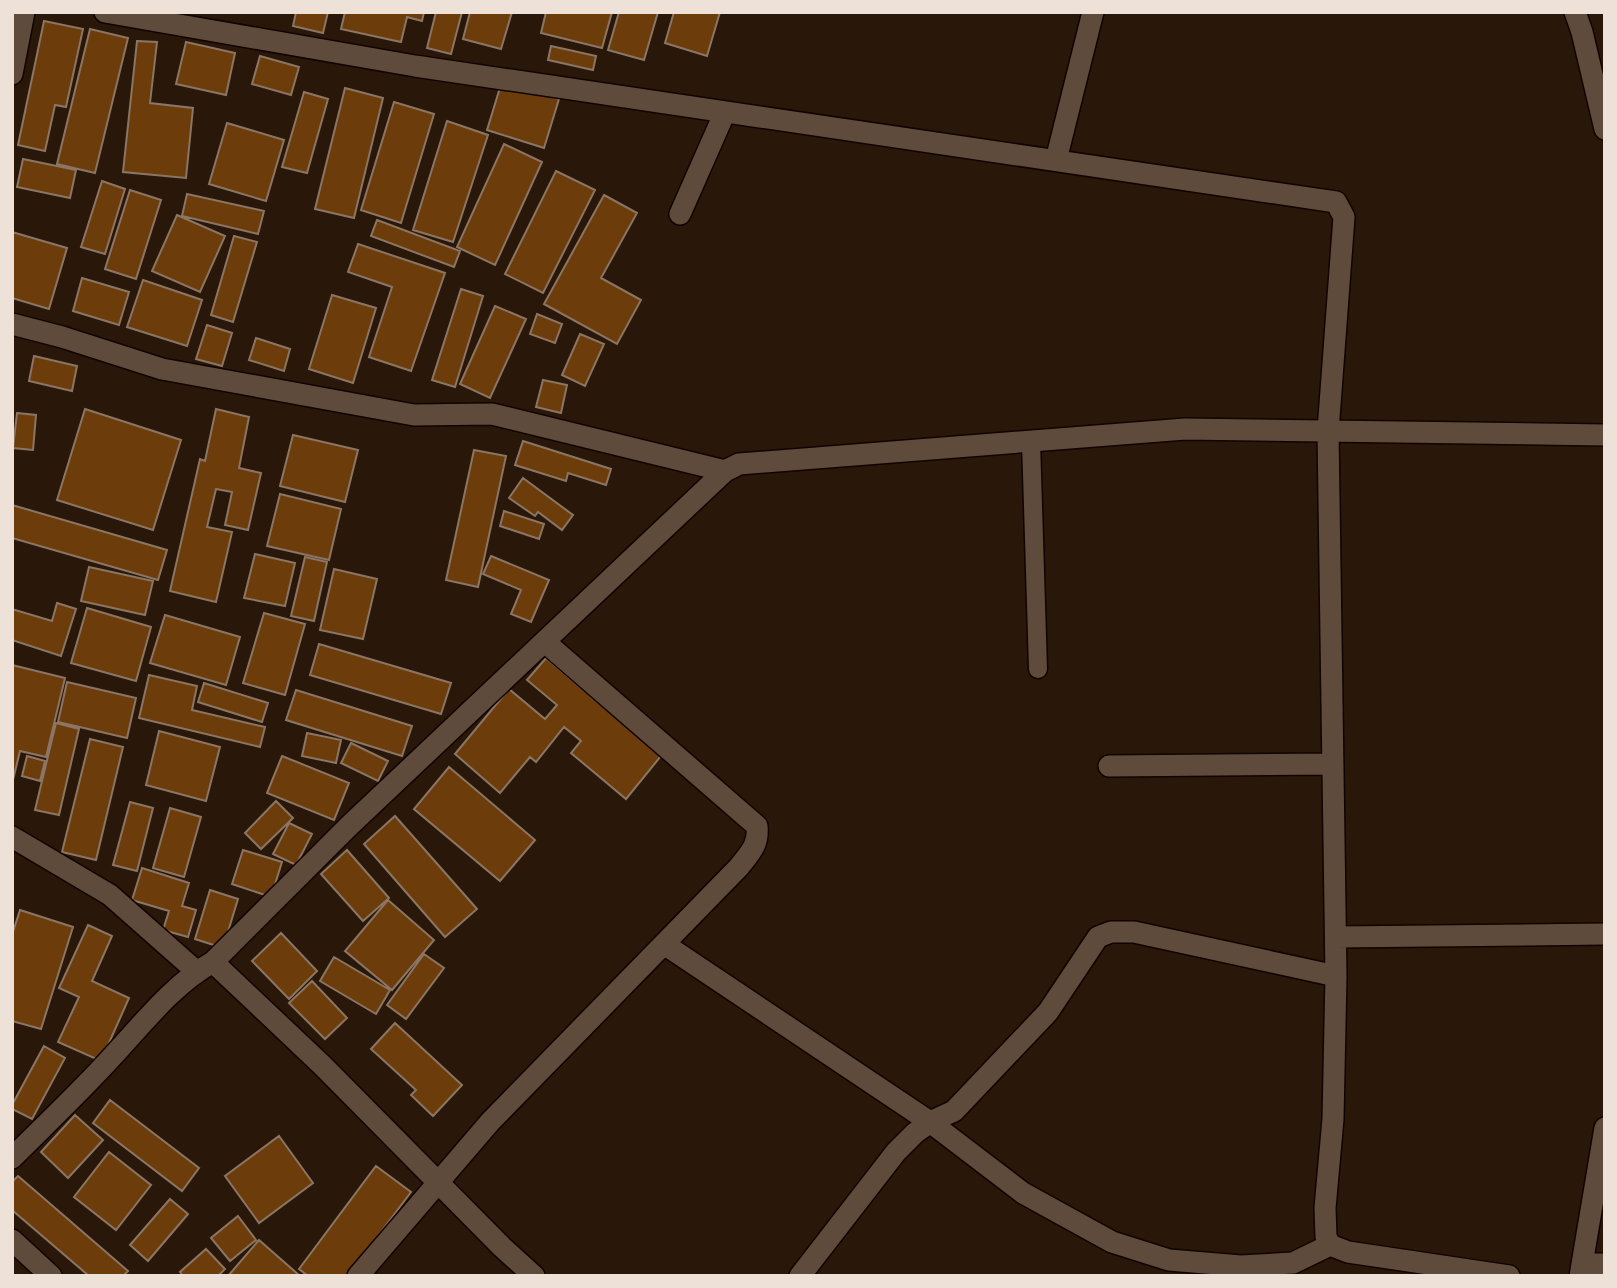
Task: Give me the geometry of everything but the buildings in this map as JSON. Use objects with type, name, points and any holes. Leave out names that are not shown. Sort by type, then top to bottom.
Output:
[{"type":"street","points":[[12,74],[24,12]]},
{"type":"street","points":[[105,12],[415,66],[1336,202],[1344,216],[1328,431],[1336,976],[1333,1119],[1325,1208],[1326,1237],[1330,1245],[1348,1252],[1509,1276]]},
{"type":"street","points":[[1056,160],[1093,12]]},
{"type":"street","points":[[1591,12],[1578,22],[1605,129]]},
{"type":"street","points":[[680,214],[725,112]]},
{"type":"street","points":[[12,324],[162,369],[414,415],[492,414],[725,471]]},
{"type":"street","points":[[12,1158],[349,827],[725,471],[738,464],[1185,429],[1605,435]]},
{"type":"street","points":[[358,1276],[491,1122],[739,867],[758,838],[757,827],[545,642]]},
{"type":"street","points":[[1109,766],[1333,764]]},
{"type":"street","points":[[12,837],[110,895],[205,966],[323,1066],[534,1276]]},
{"type":"street","points":[[800,1276],[896,1152],[930,1122],[954,1111],[1048,1012],[1098,937],[1111,932],[1145,934],[1336,976]]},
{"type":"street","points":[[1336,937],[1605,934]]},
{"type":"street","points":[[664,944],[930,1122],[1023,1193],[1112,1242],[1169,1260],[1241,1266],[1293,1263],[1330,1245]]},
{"type":"street","points":[[1605,1128],[1581,1270],[1605,1264]]},
{"type":"street","points":[[12,1240],[51,1276]]},
{"type":"lane","points":[[1031,441],[1038,669]]}]
